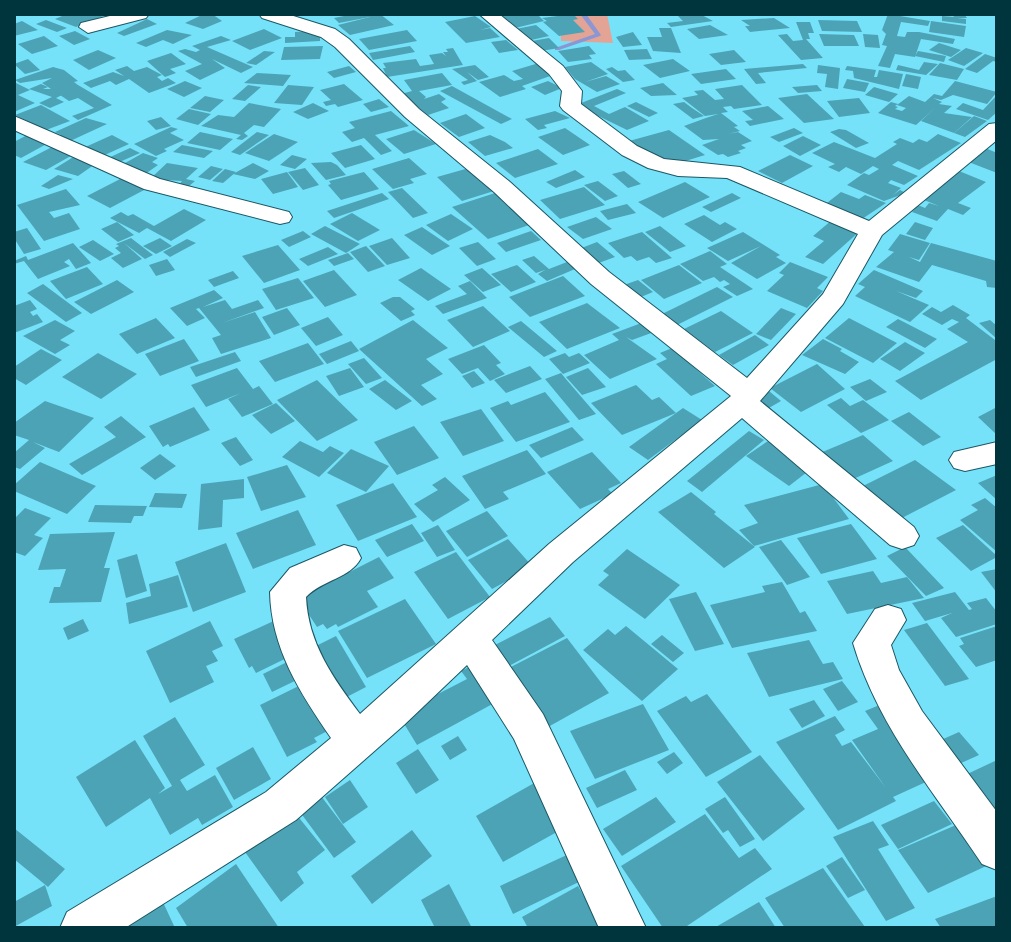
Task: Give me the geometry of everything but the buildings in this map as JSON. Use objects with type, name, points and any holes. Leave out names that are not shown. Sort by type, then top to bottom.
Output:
[{"type":"street","points":[[88,27],[140,14]]},
{"type":"street","points":[[268,14],[328,33],[342,43],[412,113],[502,187],[600,278],[745,398],[902,536]]},
{"type":"street","points":[[488,14],[556,70],[572,91],[570,106],[644,160],[689,172],[715,169],[732,172],[872,231]]},
{"type":"street","points":[[14,122],[152,184],[280,217]]},
{"type":"street","points":[[83,928],[281,806],[357,741],[561,553],[745,398],[834,298],[872,231],[997,129]]},
{"type":"street","points":[[965,460],[997,453]]},
{"type":"street","points":[[344,558],[302,578],[288,592],[286,614],[302,656],[327,700],[357,741]]},
{"type":"street","points":[[888,620],[872,643],[878,669],[926,747],[997,849]]},
{"type":"street","points":[[470,638],[529,727],[623,928]]},
{"type":"shaded area","points":[[560,14],[607,14],[613,43],[561,41]]},
{"type":"waterway","points":[[557,49],[598,35],[583,14]]}]
